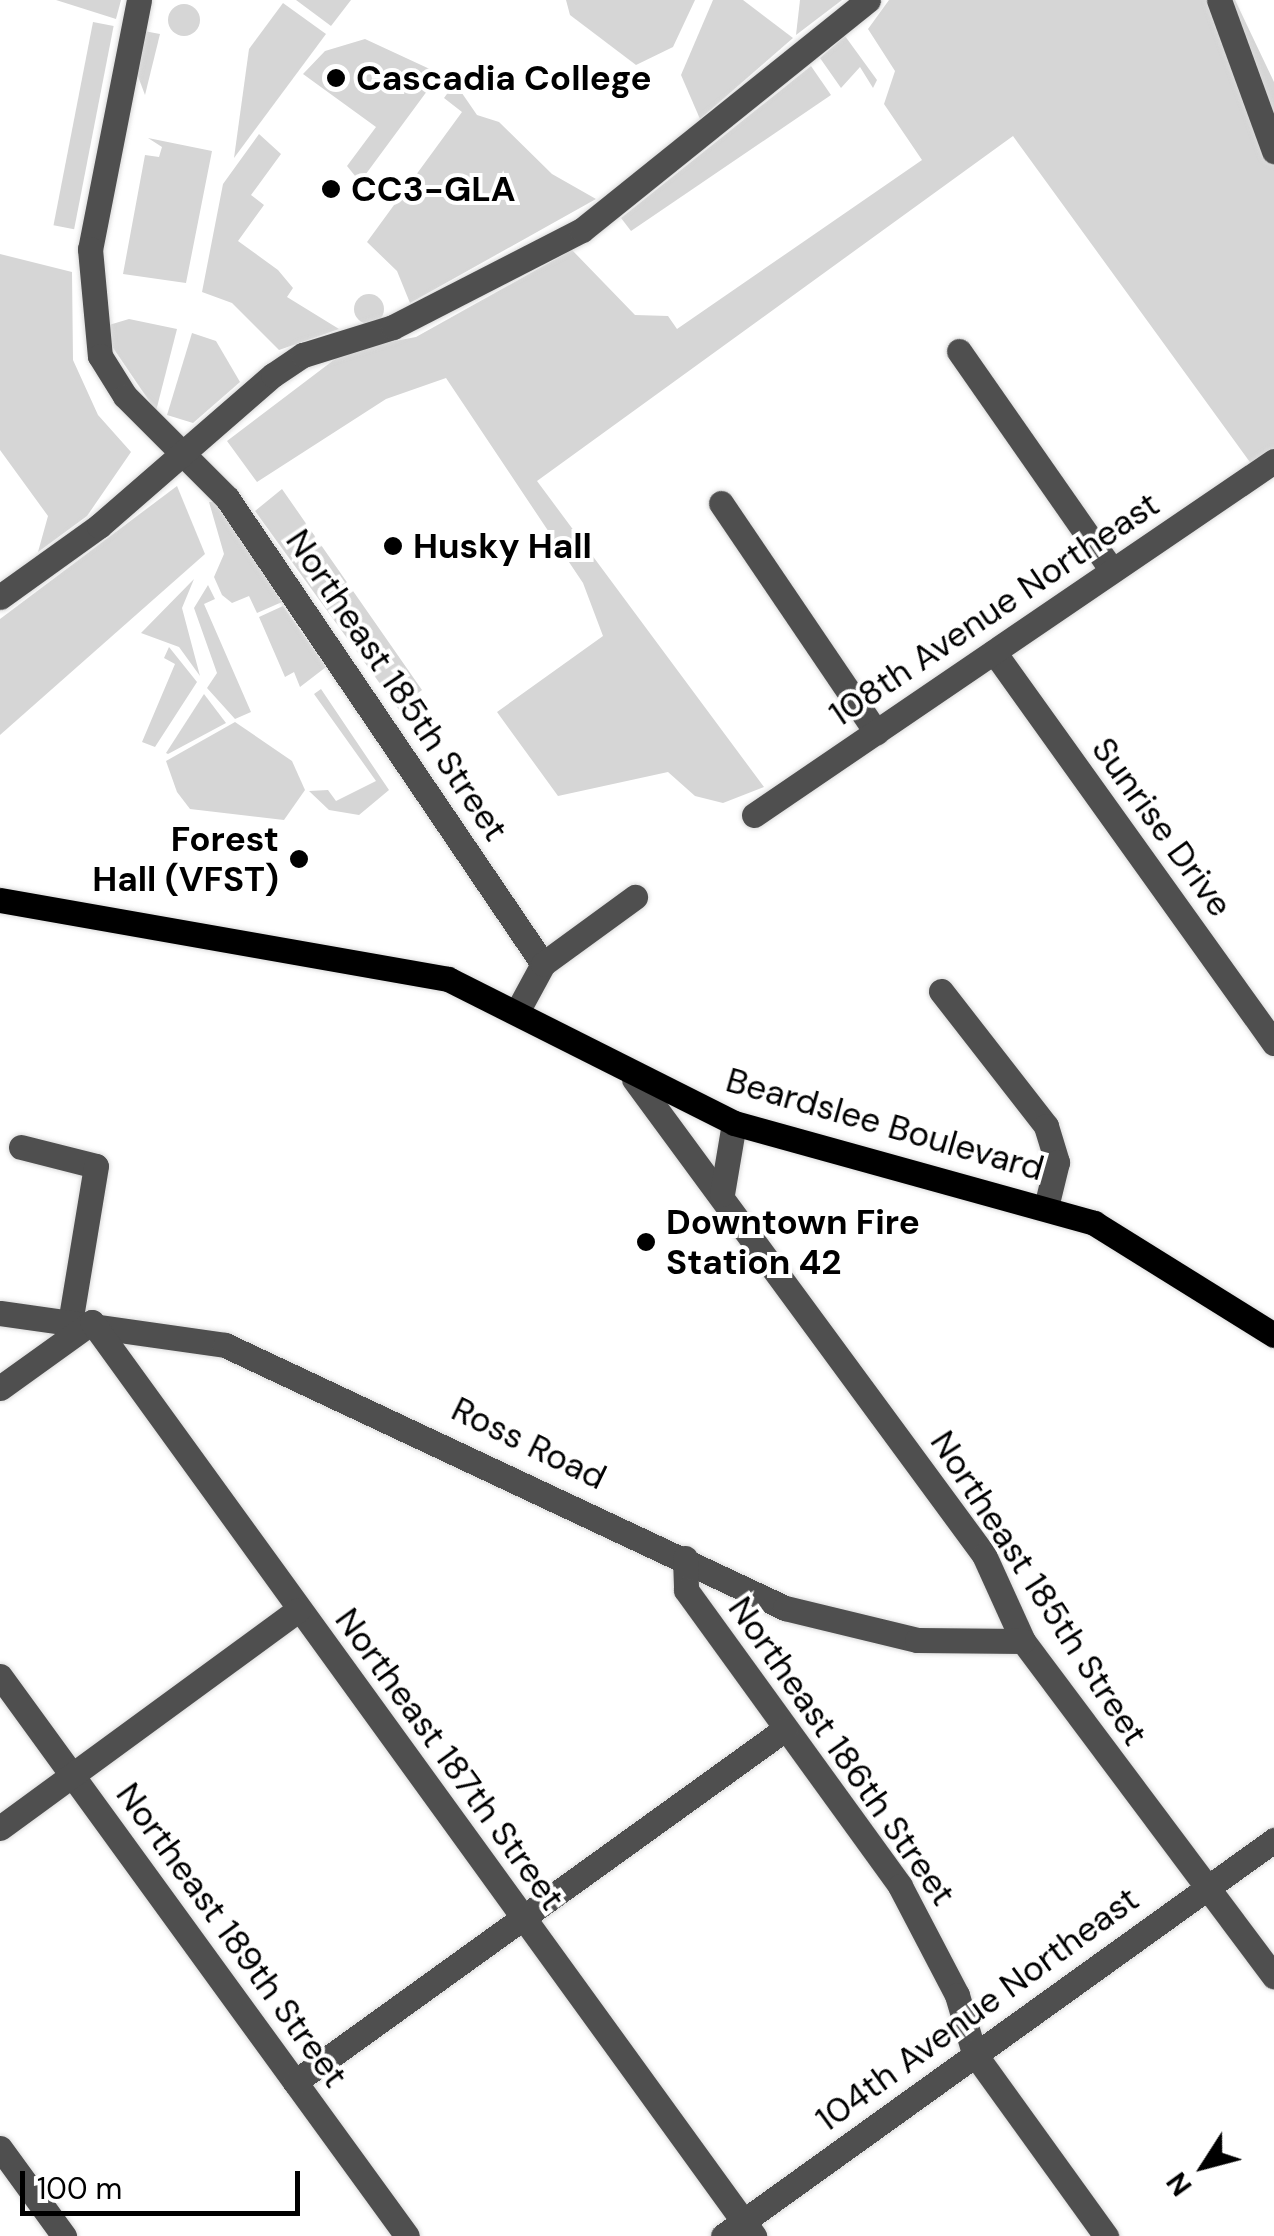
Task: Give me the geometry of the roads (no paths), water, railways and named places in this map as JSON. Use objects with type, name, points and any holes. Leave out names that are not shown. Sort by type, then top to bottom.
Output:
[{"type":"main road","name":"Beardslee Boulevard","points":[[0,900],[342,954],[448,979],[518,1010],[634,1079],[734,1122],[1046,1206],[1142,1248],[1274,1335]]},
{"type":"street","name":"Northeast 185th Street","points":[[139,0],[90,249],[91,323],[114,381],[227,498],[544,964]]},
{"type":"street","points":[[0,597],[303,355],[392,327],[612,210],[868,0]]},
{"type":"street","points":[[1219,0],[1274,151]]},
{"type":"street","points":[[959,351],[1112,570]]},
{"type":"street","name":"108th Avenue Northeast","points":[[754,815],[1274,460]]},
{"type":"street","points":[[721,503],[876,732]]},
{"type":"street","name":"Sunrise Drive","points":[[994,652],[1274,1043]]},
{"type":"street","points":[[518,1010],[544,964],[635,897]]},
{"type":"street","points":[[941,990],[1046,1126],[1058,1162],[1046,1206]]},
{"type":"street","name":"Northeast 185th Street","points":[[634,1079],[984,1555],[1023,1641],[1201,1890],[1274,1977]]},
{"type":"street","points":[[722,1194],[734,1122]]},
{"type":"street","points":[[0,1388],[82,1319],[96,1166],[21,1147]]},
{"type":"street","name":"Ross Road","points":[[0,1313],[82,1319],[226,1345],[685,1558],[784,1608],[858,1629],[1023,1641]]},
{"type":"street","name":"Northeast 187th Street","points":[[82,1319],[525,1920],[740,2231]]},
{"type":"street","name":"Northeast 186th Street","points":[[685,1558],[686,1590],[930,1935],[974,2053],[1106,2236]]},
{"type":"street","points":[[0,1828],[298,1610]]},
{"type":"street","name":"Northeast 189th Street","points":[[0,1676],[407,2236]]},
{"type":"street","points":[[295,2082],[785,1730]]},
{"type":"street","name":"104th Avenue Northeast","points":[[740,2231],[974,2053],[1274,1840]]},
{"type":"street","points":[[0,2148],[64,2236]]},
{"type":"place","name":"Cascadia College","points":[[336,78]]},
{"type":"place","name":"CC3-GLA","points":[[331,189]]},
{"type":"place","name":"Husky Hall","points":[[393,546]]},
{"type":"place","name":"Forest Hall (VFST)","points":[[299,859]]},
{"type":"place","name":"Downtown Fire Station 42","points":[[646,1242]]}]
